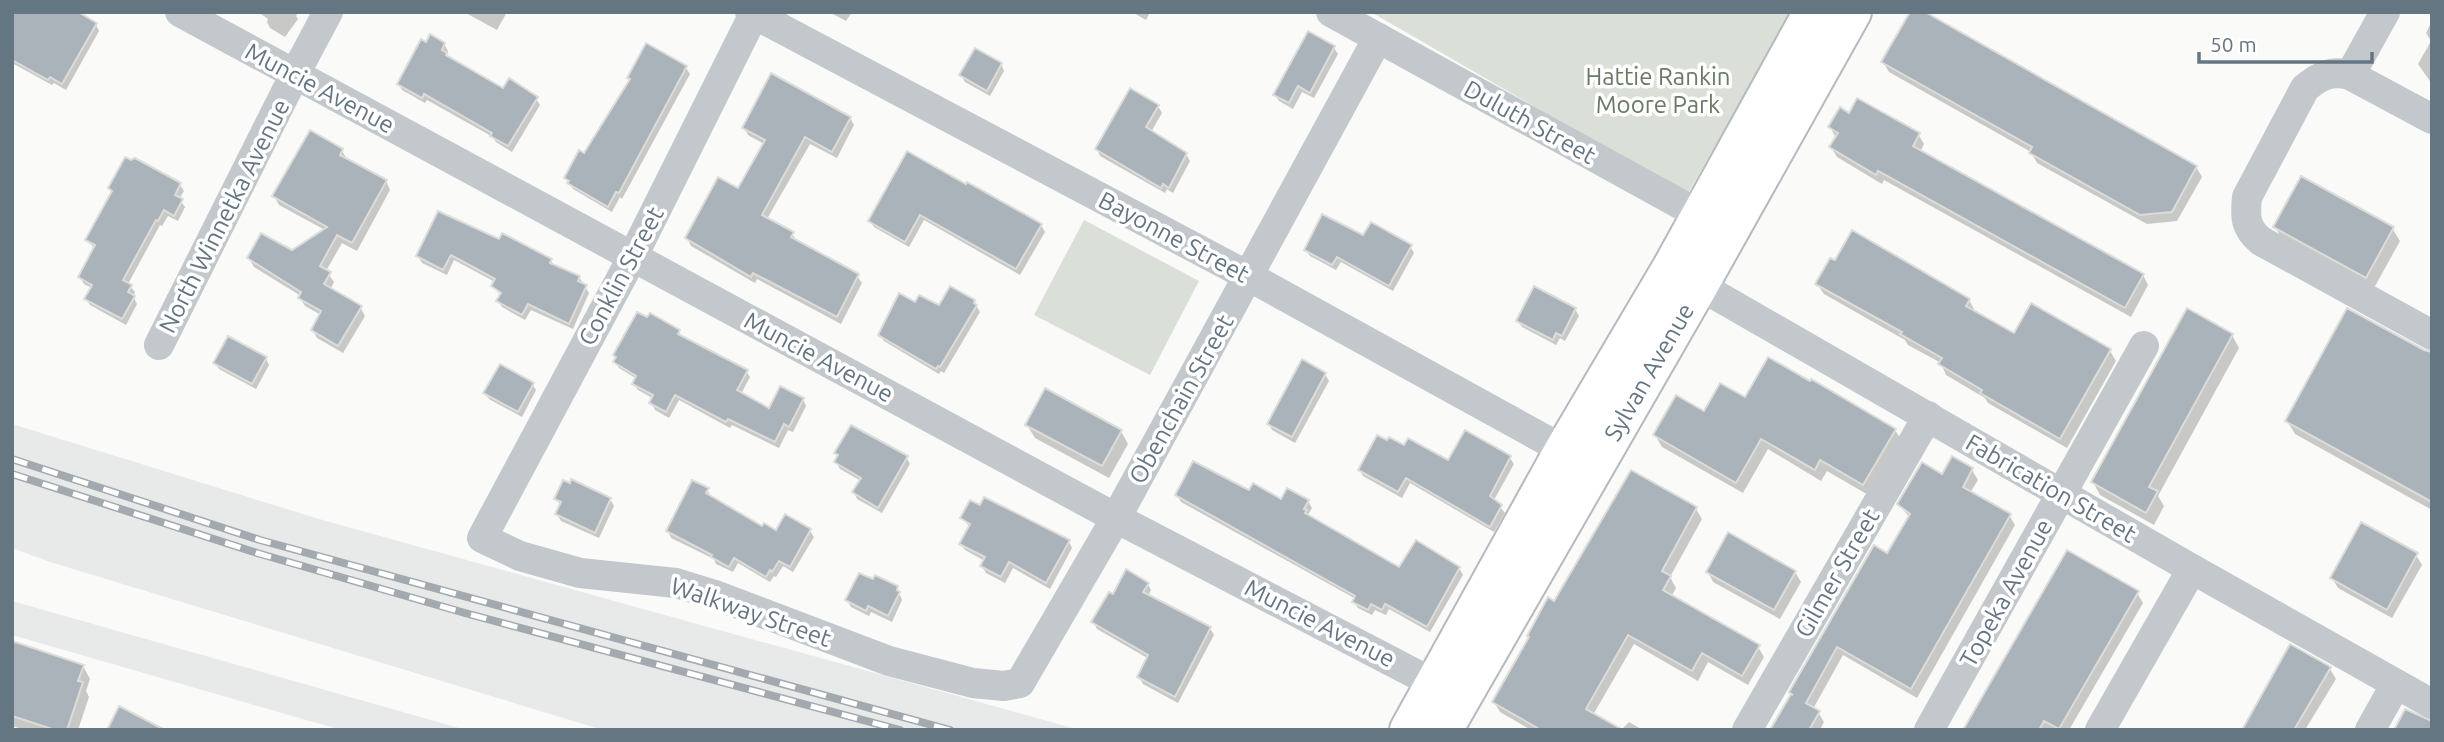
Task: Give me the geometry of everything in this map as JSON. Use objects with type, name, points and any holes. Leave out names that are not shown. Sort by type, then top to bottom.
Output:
[{"type":"main road","name":"Sylvan Avenue","points":[[1715,223],[1813,12]]},
{"type":"main road","name":"Sylvan Avenue","points":[[1409,730],[1445,703],[1579,458],[1715,223],[1852,12]]},
{"type":"street","name":"Muncie Avenue","points":[[180,12],[1116,518],[1445,703]]},
{"type":"street","name":"North Winnetka Avenue","points":[[159,345],[328,12]]},
{"type":"street","name":"Duluth Street","points":[[1331,12],[1715,223]]},
{"type":"street","points":[[2350,75],[2385,12]]},
{"type":"street","name":"Conklin Street","points":[[482,538],[633,256],[753,13]]},
{"type":"street","name":"Bayonne Street","points":[[753,13],[1248,276],[1579,458]]},
{"type":"street","name":"Obenchain Street","points":[[1020,683],[1116,518],[1378,38]]},
{"type":"street","points":[[2432,119],[2350,75],[2335,71],[2319,76],[2305,88],[2247,197],[2245,216],[2249,231],[2261,241],[2432,335]]},
{"type":"street","name":"Fabrication Street","points":[[1685,277],[2432,704]]},
{"type":"street","name":"Topeka Avenue","points":[[1929,730],[2144,346]]},
{"type":"street","name":"Gilmer Street","points":[[1747,730],[1928,416]]},
{"type":"street","name":"Walkway Street","points":[[482,538],[520,556],[580,573],[676,583],[715,595],[889,661],[973,683],[1004,686],[1020,683]]},
{"type":"street","points":[[2100,730],[2192,569]]},
{"type":"street","points":[[2370,730],[2396,684]]},
{"type":"shaded area","points":[[12,424],[319,519],[1080,730],[603,730],[50,562],[12,548]]},
{"type":"shaded area","points":[[12,601],[466,730],[341,730],[12,635]]},
{"type":"green space","name":"Hattie Rankin Moore Park","points":[[1371,12],[1792,12],[1687,195]]},
{"type":"green space","points":[[1084,220],[1199,281],[1150,375],[1034,315]]},
{"type":"building","points":[[12,12],[78,12],[97,23],[62,84],[50,77],[48,80],[12,60]]},
{"type":"building","points":[[1910,12],[1925,12],[2197,166],[2172,212],[2140,215],[2029,153],[2032,147],[1881,62]]},
{"type":"building","points":[[1308,31],[1335,46],[1310,93],[1298,86],[1289,103],[1273,95]]},
{"type":"building","points":[[430,34],[445,43],[442,50],[446,55],[503,88],[509,78],[538,97],[508,146],[490,136],[492,133],[424,94],[422,98],[397,84],[421,39],[426,42]]},
{"type":"building","points":[[646,43],[687,66],[619,193],[616,192],[608,207],[567,183],[569,181],[564,178],[579,150],[584,153],[630,79],[627,78]]},
{"type":"building","points":[[975,48],[1002,63],[987,91],[959,75]]},
{"type":"building","points":[[771,73],[851,117],[832,152],[805,137],[762,215],[794,232],[791,237],[859,274],[837,317],[753,273],[751,277],[685,238],[718,177],[738,188],[765,140],[742,128]]},
{"type":"building","points":[[1130,88],[1159,105],[1146,127],[1187,153],[1169,188],[1163,184],[1161,188],[1095,149]]},
{"type":"building","points":[[1857,98],[1920,133],[1913,146],[2144,274],[2125,308],[1878,171],[1876,175],[1829,147],[1838,133],[1828,127],[1840,107],[1849,113]]},
{"type":"building","points":[[310,130],[343,149],[340,155],[387,180],[352,243],[337,235],[320,266],[331,272],[324,284],[362,306],[338,346],[311,330],[321,311],[298,298],[301,292],[247,258],[261,233],[292,250],[327,227],[272,196]]},
{"type":"building","points":[[907,151],[1042,224],[1016,269],[920,215],[905,242],[868,221]]},
{"type":"building","points":[[125,157],[131,160],[135,158],[181,183],[175,195],[183,199],[174,216],[164,210],[158,221],[156,220],[123,280],[132,285],[128,292],[135,296],[122,319],[84,299],[92,285],[78,277],[95,245],[85,240],[112,191],[108,188]]},
{"type":"building","points":[[2301,176],[2394,227],[2366,278],[2273,227]]},
{"type":"building","points":[[438,211],[499,239],[502,233],[552,259],[550,263],[580,276],[578,281],[587,285],[569,324],[528,304],[522,315],[496,301],[501,293],[491,286],[495,279],[451,255],[443,270],[416,256]]},
{"type":"building","points":[[1322,214],[1363,235],[1371,222],[1412,245],[1389,286],[1337,257],[1332,265],[1304,250]]},
{"type":"building","points":[[1852,230],[1970,299],[1966,306],[2014,333],[2031,303],[2111,349],[2060,439],[1980,393],[1982,390],[1938,364],[1942,358],[1900,334],[1902,332],[1815,284],[1830,258],[1835,260]]},
{"type":"building","points":[[950,286],[975,300],[977,305],[940,367],[936,369],[878,335],[899,293],[915,302],[919,295],[939,305]]},
{"type":"building","points":[[1534,286],[1576,308],[1562,336],[1556,333],[1553,340],[1516,321]]},
{"type":"building","points":[[2187,308],[2233,334],[2149,487],[2158,491],[2146,513],[2091,482]]},
{"type":"building","points":[[2347,308],[2432,352],[2432,502],[2285,421]]},
{"type":"building","points":[[637,312],[647,317],[650,313],[680,330],[678,334],[748,370],[737,390],[769,408],[780,386],[804,398],[789,427],[784,424],[775,442],[728,419],[726,422],[675,395],[666,412],[649,403],[653,395],[632,384],[636,376],[613,362],[616,357],[613,355]]},
{"type":"building","points":[[228,336],[267,357],[252,384],[213,363]]},
{"type":"building","points":[[1768,357],[1896,429],[1863,485],[1820,460],[1815,470],[1761,439],[1736,483],[1653,435],[1676,395],[1704,411],[1720,383],[1745,397]]},
{"type":"building","points":[[1302,359],[1326,373],[1292,437],[1267,424]]},
{"type":"building","points":[[500,364],[534,383],[518,412],[483,393]]},
{"type":"building","points":[[1045,388],[1122,430],[1102,466],[1025,425]]},
{"type":"building","points":[[851,425],[908,456],[878,508],[852,492],[861,478],[834,462],[838,455],[834,453]]},
{"type":"building","points":[[1465,430],[1511,456],[1490,496],[1502,505],[1490,527],[1406,478],[1398,492],[1358,470],[1377,435],[1387,440],[1389,437],[1404,445],[1408,438],[1448,460]]},
{"type":"building","points":[[1952,456],[1973,468],[1963,487],[2011,514],[1911,689],[1837,647],[1806,703],[1820,711],[1809,730],[1770,730],[1791,694],[1793,695],[1789,692],[1874,545],[1887,553],[1910,514],[1897,504],[1922,462],[1942,474]]},
{"type":"building","points":[[1193,461],[1249,490],[1253,483],[1281,499],[1287,488],[1309,500],[1304,509],[1307,510],[1305,513],[1399,567],[1416,540],[1460,567],[1427,627],[1385,604],[1382,610],[1371,604],[1368,610],[1352,602],[1355,596],[1175,495]]},
{"type":"building","points":[[1631,470],[1697,507],[1662,571],[1671,576],[1663,590],[1760,645],[1742,676],[1702,653],[1692,671],[1628,635],[1586,709],[1623,730],[1541,730],[1492,702],[1548,597],[1554,601]]},
{"type":"building","points":[[571,479],[611,498],[595,533],[555,514],[561,502],[554,499],[563,480],[570,483]]},
{"type":"building","points":[[692,480],[709,488],[706,493],[762,526],[764,523],[776,530],[785,514],[811,529],[790,567],[779,561],[766,577],[734,558],[729,567],[666,531]]},
{"type":"building","points":[[984,497],[1070,540],[1046,583],[1009,562],[1001,577],[980,566],[985,557],[959,544],[970,524],[960,518],[970,500],[980,505]]},
{"type":"building","points":[[2361,522],[2418,553],[2387,610],[2330,578]]},
{"type":"building","points":[[1728,532],[1796,571],[1774,610],[1706,572]]},
{"type":"building","points":[[2067,550],[2139,591],[2059,729],[2044,721],[2039,730],[1963,730]]},
{"type":"building","points":[[1126,569],[1149,583],[1143,592],[1211,627],[1175,697],[1137,677],[1148,655],[1091,622],[1109,592],[1113,594]]},
{"type":"building","points":[[859,573],[873,579],[875,575],[898,586],[897,590],[900,592],[888,616],[868,606],[866,611],[845,600]]},
{"type":"building","points":[[12,641],[84,665],[78,681],[83,682],[67,730],[55,730],[12,716]]},
{"type":"building","points":[[2290,644],[2331,667],[2294,730],[2242,730]]},
{"type":"building","points":[[119,706],[165,730],[107,730]]},
{"type":"building","points":[[2405,709],[2432,721],[2432,730],[2394,730]]},
{"type":"railway","points":[[12,459],[260,540],[950,730]]},
{"type":"railway","points":[[12,474],[257,553],[465,613],[900,730]]}]
